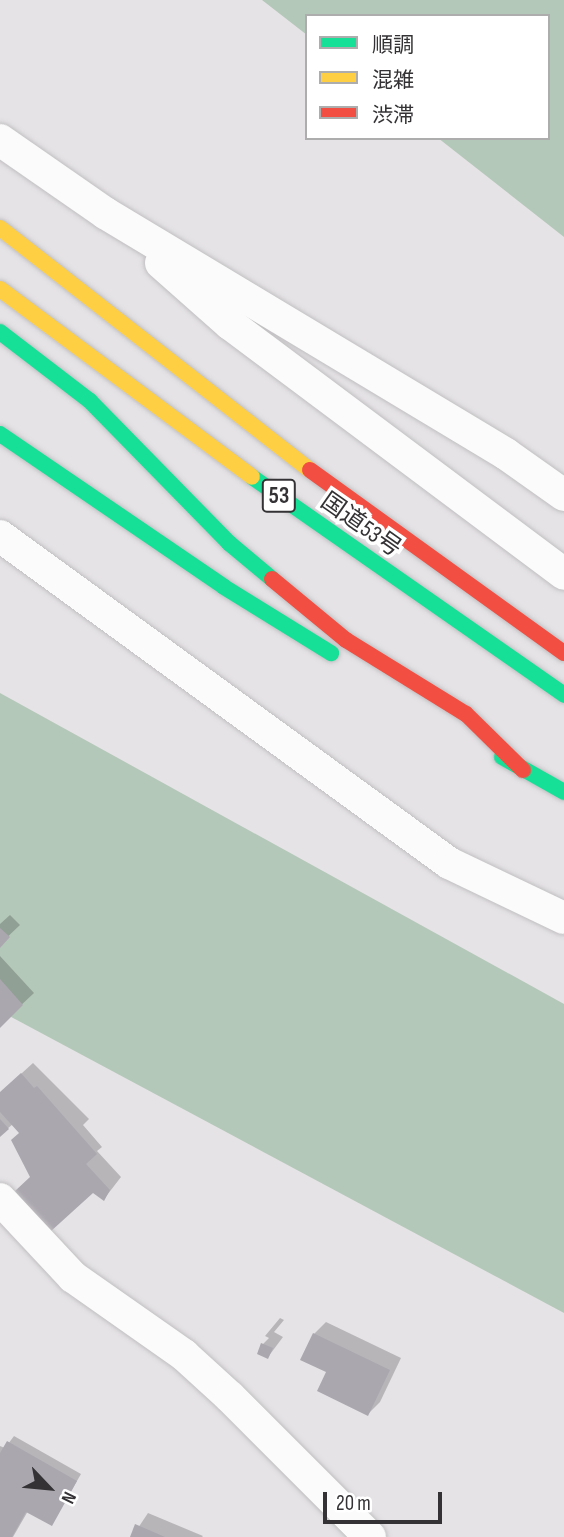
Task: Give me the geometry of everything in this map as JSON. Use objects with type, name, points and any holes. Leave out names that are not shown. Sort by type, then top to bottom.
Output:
[{"type":"highway","points":[[0,228],[275,445],[564,653]]},
{"type":"highway","name":"国道53号","points":[[0,289],[181,428],[564,695]]},
{"type":"highway","points":[[0,332],[90,401],[229,543],[346,640],[466,715],[523,770]]},
{"type":"highway","points":[[0,434],[224,587],[350,664]]},
{"type":"highway","points":[[454,728],[564,792]]},
{"type":"street","points":[[0,140],[105,214],[506,454],[564,495]]},
{"type":"street","points":[[105,214],[229,324],[564,575]]},
{"type":"street","points":[[0,536],[449,863],[564,918]]},
{"type":"street","points":[[0,1199],[73,1277],[184,1355],[212,1380],[370,1537]]},
{"type":"green space","points":[[262,0],[564,0],[564,237],[441,140],[550,140],[550,14],[305,14],[305,33]]},
{"type":"green space","points":[[0,693],[564,1004],[564,1313],[0,1011]]},
{"type":"building","points":[[0,928],[10,937],[0,948]]},
{"type":"building","points":[[0,979],[23,1005],[0,1028]]},
{"type":"building","points":[[21,1073],[34,1088],[37,1086],[97,1154],[86,1164],[110,1190],[104,1201],[93,1193],[50,1232],[15,1191],[30,1177],[11,1140],[19,1133],[0,1112],[0,1092]]},
{"type":"building","points":[[0,1119],[9,1129],[0,1137]]},
{"type":"building","points":[[313,1333],[390,1370],[368,1416],[317,1391],[326,1372],[300,1360]]},
{"type":"building","points":[[261,1343],[273,1348],[268,1359],[257,1354]]},
{"type":"building","points":[[7,1441],[77,1481],[52,1526],[26,1512],[12,1537],[0,1537],[0,1453]]},
{"type":"building","points":[[135,1524],[165,1537],[130,1537]]},
{"type":"traffic: fast","points":[[0,332],[90,401],[229,543],[272,579]]},
{"type":"traffic: fast","points":[[0,434],[224,587],[331,653]]},
{"type":"traffic: fast","points":[[252,477],[564,695]]},
{"type":"traffic: fast","points":[[502,757],[564,792]]},
{"type":"traffic: slow","points":[[0,228],[310,470]]},
{"type":"traffic: slow","points":[[0,289],[252,477]]},
{"type":"traffic: jam","points":[[310,470],[564,653]]},
{"type":"traffic: jam","points":[[272,579],[346,640],[466,714],[523,770]]}]
